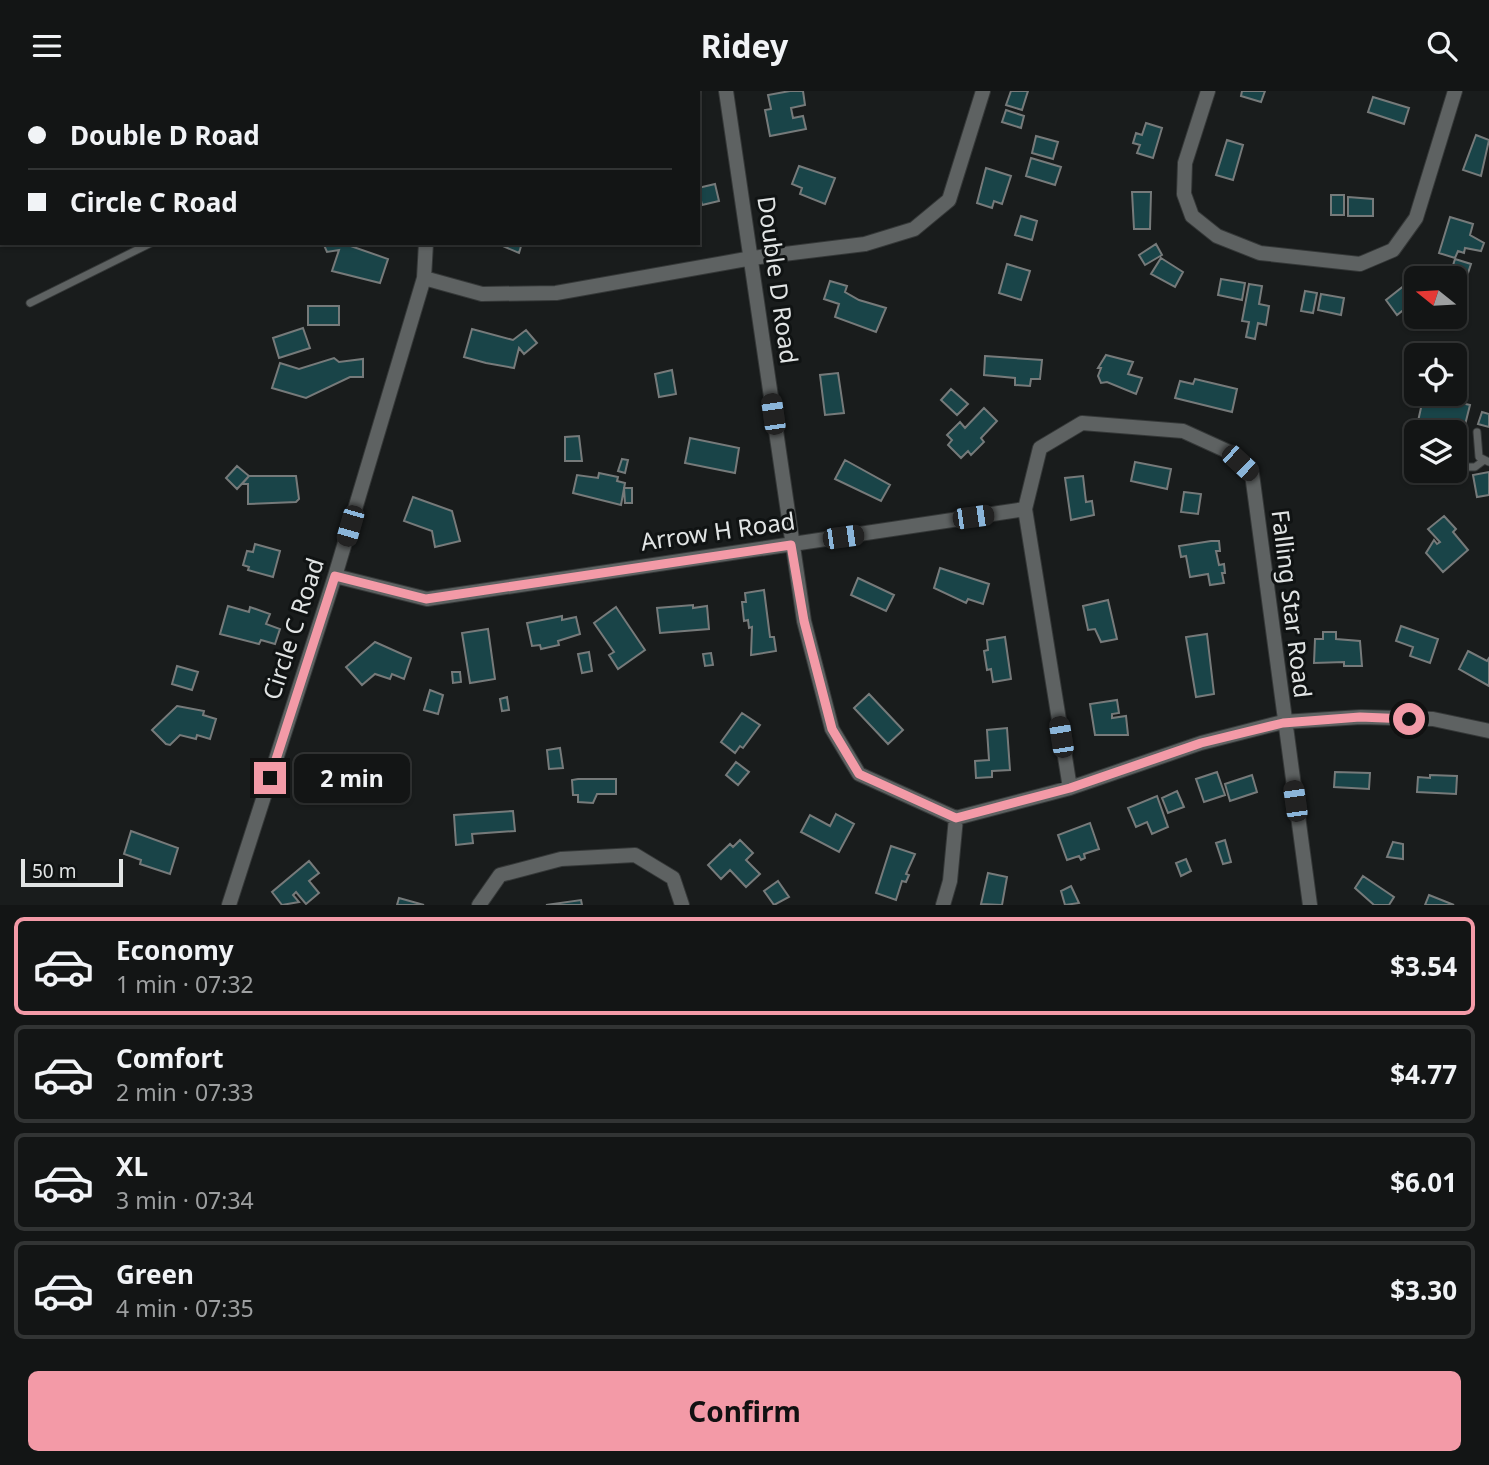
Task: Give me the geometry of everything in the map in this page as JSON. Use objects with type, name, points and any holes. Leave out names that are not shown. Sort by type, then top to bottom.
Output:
[{"type":"street","name":"Double D Road","points":[[726,91],[791,545],[804,621],[832,729],[859,774],[956,818]]},
{"type":"street","points":[[424,278],[482,294],[555,293],[751,258],[865,244],[914,229],[949,200],[983,91]]},
{"type":"street","points":[[1208,91],[1185,163],[1184,194],[1192,216],[1217,236],[1260,253],[1360,264],[1392,250],[1416,218],[1455,91]]},
{"type":"street","name":"Circle C Road","points":[[229,905],[335,576],[424,278],[426,245]]},
{"type":"street","name":"Falling Star Road","points":[[1025,509],[1040,448],[1082,423],[1183,431],[1227,451],[1252,474],[1283,723],[1310,905]]},
{"type":"street","points":[[1025,509],[1070,788]]},
{"type":"street","name":"Arrow H Road","points":[[335,576],[426,599],[1025,509]]},
{"type":"street","points":[[943,905],[950,881],[956,818],[1070,788],[1201,743],[1283,723],[1360,717],[1421,719],[1489,731]]},
{"type":"street","points":[[479,905],[500,876],[561,859],[635,855],[673,878],[682,905]]},
{"type":"lane","points":[[30,303],[146,245]]},
{"type":"lane","points":[[1467,467],[1486,462],[1476,448],[1477,432]]},
{"type":"building","points":[[803,91],[805,105],[791,108],[793,118],[803,116],[806,129],[770,136],[765,110],[771,109],[768,95]]},
{"type":"building","points":[[1011,91],[1028,91],[1022,110],[1006,105]]},
{"type":"building","points":[[1242,91],[1265,91],[1261,102],[1241,96]]},
{"type":"building","points":[[1373,97],[1409,108],[1404,124],[1368,112]]},
{"type":"building","points":[[1006,110],[1024,116],[1021,128],[1002,122]]},
{"type":"building","points":[[1146,123],[1162,128],[1153,158],[1137,153],[1140,145],[1133,143],[1136,133],[1142,135]]},
{"type":"building","points":[[1476,135],[1489,140],[1481,176],[1463,170]]},
{"type":"building","points":[[1036,136],[1058,142],[1053,159],[1032,153]]},
{"type":"building","points":[[1227,140],[1243,145],[1233,180],[1216,175]]},
{"type":"building","points":[[1031,158],[1061,167],[1055,185],[1026,176]]},
{"type":"building","points":[[799,166],[835,178],[825,204],[800,194],[802,188],[792,184]]},
{"type":"building","points":[[986,168],[1011,176],[1002,204],[994,201],[992,208],[977,203]]},
{"type":"building","points":[[715,184],[719,201],[702,205],[700,188]]},
{"type":"building","points":[[1132,192],[1151,192],[1150,229],[1134,229]]},
{"type":"building","points":[[1331,195],[1344,195],[1344,215],[1331,215]]},
{"type":"building","points":[[1348,197],[1373,199],[1373,216],[1348,216]]},
{"type":"building","points":[[1021,216],[1037,221],[1032,240],[1015,235]]},
{"type":"building","points":[[1450,217],[1473,224],[1470,235],[1484,243],[1481,251],[1465,248],[1464,253],[1458,251],[1455,258],[1439,253]]},
{"type":"building","points":[[1156,244],[1162,255],[1145,265],[1139,255]]},
{"type":"building","points":[[324,245],[348,245],[388,259],[380,283],[332,271],[339,250],[327,252]]},
{"type":"building","points":[[501,245],[521,245],[519,253]]},
{"type":"building","points":[[1161,258],[1183,272],[1175,287],[1151,274]]},
{"type":"building","points":[[1455,259],[1471,264],[1467,276],[1467,266],[1453,266]]},
{"type":"building","points":[[1007,264],[1030,271],[1021,300],[999,293]]},
{"type":"building","points":[[1221,279],[1245,283],[1242,300],[1218,295]]},
{"type":"building","points":[[830,281],[847,286],[845,292],[859,300],[886,308],[876,332],[835,317],[839,304],[824,299]]},
{"type":"building","points":[[1249,284],[1262,286],[1259,304],[1269,306],[1266,325],[1258,323],[1255,339],[1246,337],[1249,322],[1242,321]]},
{"type":"building","points":[[1404,286],[1404,309],[1397,315],[1386,300]]},
{"type":"building","points":[[1305,291],[1317,293],[1313,313],[1301,311]]},
{"type":"building","points":[[1321,294],[1344,298],[1341,315],[1318,310]]},
{"type":"building","points":[[308,306],[339,306],[339,325],[308,325]]},
{"type":"building","points":[[303,328],[310,348],[279,358],[273,338]]},
{"type":"building","points":[[472,329],[513,340],[526,330],[537,343],[524,354],[519,348],[514,368],[486,363],[464,357]]},
{"type":"building","points":[[1106,355],[1133,362],[1128,374],[1142,378],[1136,394],[1107,382],[1101,383],[1098,376],[1101,368],[1098,368]]},
{"type":"building","points":[[985,356],[1042,360],[1040,379],[1031,379],[1030,386],[1015,385],[1015,378],[984,375]]},
{"type":"building","points":[[334,358],[339,362],[363,359],[363,377],[350,377],[306,398],[272,388],[280,363],[299,369]]},
{"type":"building","points":[[672,370],[676,394],[659,397],[655,374]]},
{"type":"building","points":[[838,373],[844,413],[825,415],[820,375]]},
{"type":"building","points":[[1195,379],[1237,389],[1232,412],[1175,398],[1180,381],[1193,384]]},
{"type":"building","points":[[951,389],[968,404],[957,415],[941,400]]},
{"type":"building","points":[[1470,405],[1466,420],[1418,420],[1421,406]]},
{"type":"building","points":[[984,408],[997,421],[981,438],[984,442],[971,455],[968,451],[961,458],[948,445],[952,440],[947,435],[960,422],[965,428]]},
{"type":"building","points":[[1482,412],[1489,414],[1489,427],[1478,424]]},
{"type":"building","points":[[579,436],[582,461],[565,461],[565,437]]},
{"type":"building","points":[[690,438],[739,448],[735,473],[685,463]]},
{"type":"building","points":[[622,459],[628,460],[625,473],[618,471]]},
{"type":"building","points":[[845,460],[890,485],[881,501],[835,479]]},
{"type":"building","points":[[1135,462],[1171,469],[1167,489],[1131,481]]},
{"type":"building","points":[[237,466],[249,476],[237,489],[226,478]]},
{"type":"building","points":[[1489,472],[1489,495],[1477,497],[1473,475]]},
{"type":"building","points":[[599,473],[618,477],[617,481],[625,483],[621,505],[573,493],[577,475],[598,478]]},
{"type":"building","points":[[249,476],[296,476],[299,499],[296,502],[248,504],[248,484],[242,484]]},
{"type":"building","points":[[1083,476],[1086,502],[1092,501],[1094,515],[1071,520],[1065,478]]},
{"type":"building","points":[[624,488],[632,488],[632,503],[625,503]]},
{"type":"building","points":[[1184,492],[1201,494],[1198,514],[1181,512]]},
{"type":"building","points":[[413,497],[452,511],[460,541],[435,547],[432,531],[404,521]]},
{"type":"building","points":[[1444,516],[1456,529],[1453,532],[1468,550],[1443,572],[1426,553],[1434,540],[1437,544],[1440,542],[1428,529]]},
{"type":"building","points":[[1219,541],[1220,551],[1216,551],[1219,565],[1224,564],[1225,573],[1222,573],[1224,583],[1210,585],[1208,574],[1190,577],[1186,556],[1181,557],[1179,546]]},
{"type":"building","points":[[255,544],[280,551],[273,577],[248,570],[249,567],[243,565],[247,551],[253,552]]},
{"type":"building","points":[[940,568],[989,584],[983,604],[968,599],[966,603],[934,588]]},
{"type":"building","points":[[858,578],[894,595],[886,611],[851,595]]},
{"type":"building","points":[[764,590],[770,637],[774,637],[776,651],[751,655],[752,627],[749,628],[748,620],[744,621],[742,602],[746,602],[745,593]]},
{"type":"building","points":[[1108,600],[1117,639],[1101,642],[1095,629],[1088,630],[1083,606]]},
{"type":"building","points":[[693,605],[693,608],[707,606],[709,629],[660,633],[657,608]]},
{"type":"building","points":[[228,606],[249,612],[250,607],[270,614],[266,624],[280,629],[275,644],[261,640],[259,644],[220,634]]},
{"type":"building","points":[[616,607],[645,650],[618,669],[609,655],[614,652],[594,623]]},
{"type":"building","points":[[562,616],[562,620],[576,617],[580,634],[558,641],[559,645],[541,649],[540,645],[532,646],[527,623]]},
{"type":"building","points":[[1401,626],[1438,639],[1430,663],[1410,656],[1413,647],[1396,641]]},
{"type":"building","points":[[488,629],[495,679],[470,683],[462,633]]},
{"type":"building","points":[[1323,632],[1336,632],[1336,639],[1360,641],[1362,666],[1344,666],[1344,662],[1314,663],[1315,639],[1323,639]]},
{"type":"building","points":[[1207,634],[1214,694],[1196,697],[1186,637]]},
{"type":"building","points":[[1005,637],[1011,679],[993,682],[991,669],[987,670],[984,651],[988,650],[987,640]]},
{"type":"building","points":[[375,642],[411,658],[404,679],[392,674],[390,679],[375,674],[362,685],[346,667]]},
{"type":"building","points":[[1468,651],[1487,661],[1489,658],[1489,686],[1459,669]]},
{"type":"building","points":[[589,652],[592,671],[582,673],[578,654]]},
{"type":"building","points":[[711,653],[713,665],[705,666],[703,654]]},
{"type":"building","points":[[177,666],[198,672],[192,690],[172,684]]},
{"type":"building","points":[[452,672],[460,672],[461,682],[453,683]]},
{"type":"building","points":[[430,690],[443,695],[438,714],[424,710]]},
{"type":"building","points":[[869,694],[903,730],[888,744],[854,708]]},
{"type":"building","points":[[507,697],[509,710],[502,711],[500,699]]},
{"type":"building","points":[[1117,700],[1119,713],[1112,714],[1112,718],[1126,716],[1128,735],[1095,735],[1090,704]]},
{"type":"building","points":[[177,706],[204,711],[203,715],[216,719],[210,739],[197,735],[196,739],[180,735],[170,745],[152,730]]},
{"type":"building","points":[[742,713],[760,725],[743,748],[740,746],[735,753],[721,742]]},
{"type":"building","points":[[1007,728],[1010,770],[992,771],[992,777],[976,778],[975,761],[989,760],[987,730]]},
{"type":"building","points":[[560,748],[563,768],[549,769],[547,750]]},
{"type":"building","points":[[736,762],[749,772],[738,785],[726,775]]},
{"type":"building","points":[[1217,772],[1225,795],[1204,802],[1196,779]]},
{"type":"building","points":[[1335,772],[1370,773],[1369,789],[1334,787]]},
{"type":"building","points":[[1252,775],[1257,792],[1230,801],[1225,784]]},
{"type":"building","points":[[1430,775],[1457,776],[1456,794],[1417,792],[1418,777],[1430,778]]},
{"type":"building","points":[[616,779],[616,794],[597,794],[593,803],[578,802],[578,795],[573,795],[572,780]]},
{"type":"building","points":[[1177,791],[1184,807],[1168,813],[1162,798]]},
{"type":"building","points":[[1157,796],[1168,827],[1152,834],[1147,822],[1136,827],[1128,808]]},
{"type":"building","points":[[513,811],[515,831],[472,834],[473,843],[456,845],[454,815]]},
{"type":"building","points":[[836,814],[854,824],[839,852],[801,832],[810,815],[830,826]]},
{"type":"building","points":[[1090,823],[1099,849],[1084,854],[1085,858],[1081,860],[1079,856],[1067,860],[1058,835]]},
{"type":"building","points":[[131,831],[178,848],[170,874],[140,864],[141,860],[124,854]]},
{"type":"building","points":[[740,840],[753,853],[746,860],[760,874],[746,887],[730,870],[721,879],[708,865],[730,844],[733,847]]},
{"type":"building","points":[[1225,840],[1231,862],[1223,864],[1216,843]]},
{"type":"building","points":[[1393,842],[1403,844],[1403,859],[1387,857]]},
{"type":"building","points":[[891,846],[915,854],[906,874],[909,875],[906,882],[902,881],[896,900],[876,893]]},
{"type":"building","points":[[1186,859],[1191,871],[1181,876],[1176,863]]},
{"type":"building","points":[[309,861],[319,873],[309,881],[319,893],[306,904],[296,892],[293,895],[299,902],[282,905],[272,892]]},
{"type":"building","points":[[988,873],[1007,877],[1002,905],[981,904]]},
{"type":"building","points":[[1363,876],[1394,897],[1389,905],[1374,905],[1355,888]]},
{"type":"building","points":[[778,881],[789,897],[774,905],[764,891]]},
{"type":"building","points":[[1071,886],[1079,903],[1065,905],[1061,891]]},
{"type":"building","points":[[1429,895],[1454,905],[1425,905]]},
{"type":"building","points":[[399,898],[424,905],[397,905]]},
{"type":"building","points":[[581,900],[582,905],[546,905]]},
{"type":"route","points":[[270,778],[335,576],[426,599],[791,545],[804,621],[832,729],[859,774],[956,818],[1070,788],[1201,743],[1283,723],[1360,717],[1409,719]]}]
